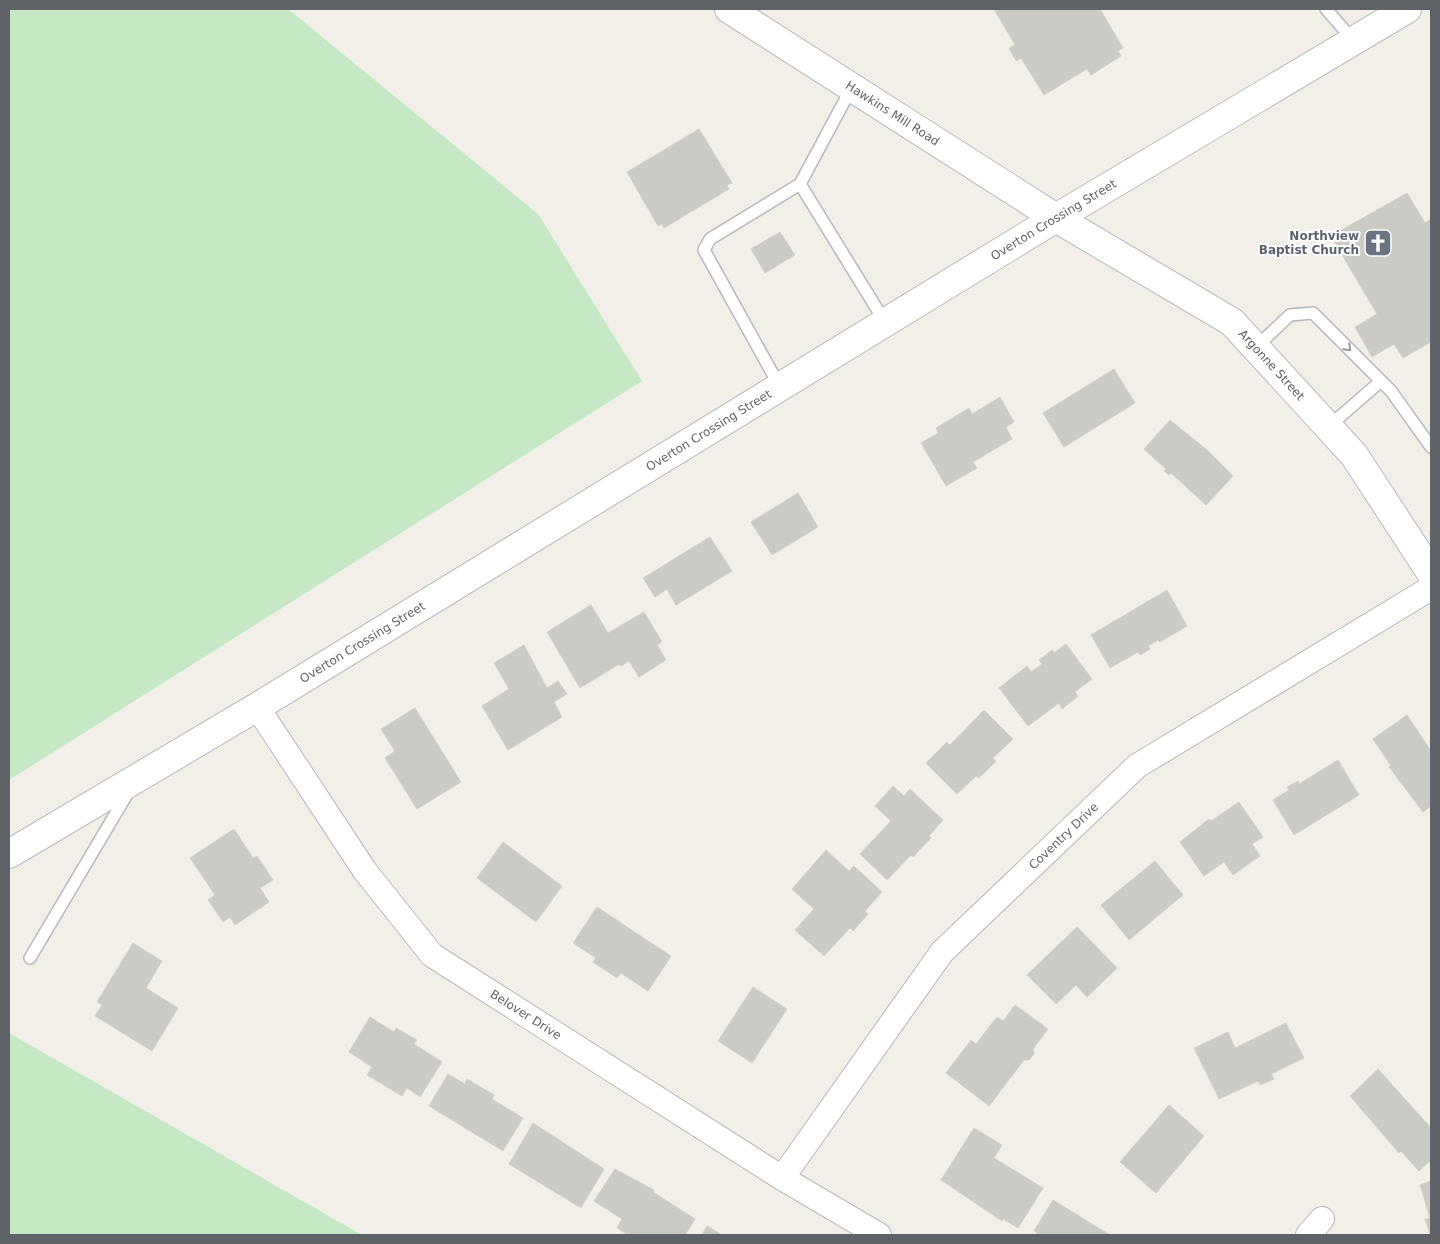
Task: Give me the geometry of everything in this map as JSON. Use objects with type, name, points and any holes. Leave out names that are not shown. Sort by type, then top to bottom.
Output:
[{"type":"street","name":"Hawkins Mill Road","points":[[729,9],[1056,218]]},
{"type":"street","name":"Overton Crossing Street","points":[[9,854],[257,707],[1056,218],[1408,9]]},
{"type":"street","name":"Argonne Street","points":[[1056,218],[1232,322],[1354,455],[1431,573]]},
{"type":"street","name":"Coventry Drive","points":[[782,1178],[942,952],[1137,766],[1431,588]]},
{"type":"street","name":"Belover Drive","points":[[257,707],[365,871],[432,955],[782,1178],[879,1235]]},
{"type":"lane","points":[[1326,9],[1354,40]]},
{"type":"lane","points":[[780,387],[704,250],[710,239],[800,184],[852,87]]},
{"type":"lane","points":[[800,184],[885,322]]},
{"type":"lane","points":[[1256,348],[1290,315],[1313,313],[1381,381],[1431,447]]},
{"type":"lane","points":[[1328,427],[1381,381]]},
{"type":"lane","points":[[30,958],[136,778]]},
{"type":"green space","points":[[9,9],[288,9],[538,214],[642,381],[9,780]]},
{"type":"green space","points":[[9,1033],[362,1235],[9,1235]]},
{"type":"building","points":[[994,9],[1100,9],[1123,48],[1118,51],[1121,56],[1091,75],[1087,69],[1044,95],[1021,58],[1016,61],[1009,48],[1015,45]]},
{"type":"building","points":[[699,129],[732,183],[727,185],[729,189],[664,228],[662,224],[658,226],[627,172]]},
{"type":"building","points":[[1407,193],[1425,223],[1431,219],[1431,342],[1403,358],[1394,344],[1372,357],[1355,327],[1377,314],[1331,236]]},
{"type":"building","points":[[780,232],[795,255],[765,273],[751,249]]},
{"type":"building","points":[[1114,369],[1135,403],[1064,447],[1043,413]]},
{"type":"building","points":[[1000,397],[1014,422],[1006,427],[1012,439],[973,462],[977,468],[946,486],[921,443],[938,433],[936,428],[969,408],[972,414]]},
{"type":"building","points":[[1170,420],[1207,450],[1233,476],[1206,505],[1171,473],[1169,475],[1164,471],[1166,469],[1144,449]]},
{"type":"building","points":[[798,493],[818,527],[772,555],[751,522]]},
{"type":"building","points":[[710,537],[732,571],[676,605],[667,589],[655,597],[643,578]]},
{"type":"building","points":[[1167,590],[1187,626],[1160,642],[1158,640],[1148,646],[1150,649],[1140,655],[1138,652],[1110,668],[1091,635]]},
{"type":"building","points":[[591,605],[608,633],[644,612],[662,642],[657,645],[666,660],[639,677],[629,661],[621,666],[619,664],[580,688],[547,632]]},
{"type":"building","points":[[1066,644],[1092,679],[1075,692],[1078,696],[1062,709],[1059,703],[1028,726],[999,688],[1027,666],[1031,672],[1042,664],[1039,660],[1052,650],[1054,653]]},
{"type":"building","points":[[524,645],[547,688],[558,681],[567,694],[554,702],[562,717],[508,750],[482,706],[509,689],[494,663]]},
{"type":"building","points":[[415,708],[461,782],[417,809],[385,758],[395,751],[381,729]]},
{"type":"building","points":[[984,710],[1013,739],[993,758],[996,761],[979,778],[976,776],[957,794],[926,763],[947,742],[950,745]]},
{"type":"building","points":[[1407,715],[1431,751],[1431,806],[1423,812],[1389,767],[1391,766],[1373,739]]},
{"type":"building","points":[[1338,760],[1359,795],[1294,835],[1273,800],[1289,790],[1287,787],[1298,781],[1299,784]]},
{"type":"building","points":[[893,786],[904,796],[910,789],[943,820],[929,836],[931,838],[913,857],[911,855],[887,880],[860,854],[891,821],[875,806]]},
{"type":"building","points":[[1239,802],[1263,837],[1252,844],[1260,856],[1233,875],[1224,862],[1204,876],[1180,842],[1209,819],[1211,821]]},
{"type":"building","points":[[234,829],[253,858],[257,856],[273,880],[260,888],[269,902],[235,925],[230,917],[223,922],[208,900],[215,895],[190,858]]},
{"type":"building","points":[[503,842],[562,886],[536,922],[477,878]]},
{"type":"building","points":[[826,850],[849,871],[854,866],[882,892],[865,911],[868,914],[853,931],[850,928],[824,956],[795,930],[814,909],[792,889]]},
{"type":"building","points":[[1155,861],[1183,895],[1129,940],[1101,905]]},
{"type":"building","points":[[597,907],[671,956],[648,991],[621,973],[617,978],[593,962],[596,958],[573,943]]},
{"type":"building","points":[[1077,927],[1117,968],[1087,997],[1076,985],[1056,1004],[1027,975]]},
{"type":"building","points":[[133,943],[162,961],[146,988],[178,1008],[152,1051],[95,1016],[102,1005],[97,1002]]},
{"type":"building","points":[[753,987],[787,1009],[752,1063],[718,1041]]},
{"type":"building","points":[[1015,1005],[1048,1029],[1033,1049],[1034,1054],[1029,1060],[1024,1060],[989,1106],[946,1073],[971,1040],[976,1044],[997,1017],[1003,1021]]},
{"type":"building","points":[[370,1017],[394,1032],[396,1028],[417,1040],[414,1044],[442,1062],[420,1097],[407,1088],[402,1096],[367,1075],[372,1067],[349,1052]]},
{"type":"building","points":[[1286,1023],[1304,1058],[1271,1074],[1274,1079],[1260,1085],[1258,1081],[1219,1099],[1194,1048],[1228,1032],[1235,1048]]},
{"type":"building","points":[[1378,1069],[1431,1128],[1431,1160],[1419,1171],[1401,1151],[1399,1153],[1350,1096]]},
{"type":"building","points":[[448,1074],[465,1084],[467,1079],[494,1095],[492,1099],[523,1118],[503,1151],[429,1106]]},
{"type":"building","points":[[1169,1105],[1204,1136],[1156,1193],[1120,1162]]},
{"type":"building","points":[[533,1123],[604,1169],[581,1208],[509,1164]]},
{"type":"building","points":[[974,1128],[1002,1145],[994,1158],[1043,1188],[1018,1228],[1003,1219],[1002,1221],[941,1180]]},
{"type":"building","points":[[615,1169],[654,1190],[653,1192],[695,1219],[685,1235],[628,1235],[617,1228],[622,1219],[594,1201]]},
{"type":"building","points":[[1431,1181],[1430,1234],[1425,1219],[1430,1218],[1420,1185]]},
{"type":"building","points":[[1053,1200],[1110,1235],[1040,1235],[1034,1231]]},
{"type":"building","points":[[707,1226],[722,1235],[702,1235]]},
{"type":"place","name":"Northview Baptist Church","points":[[1378,243]]}]
